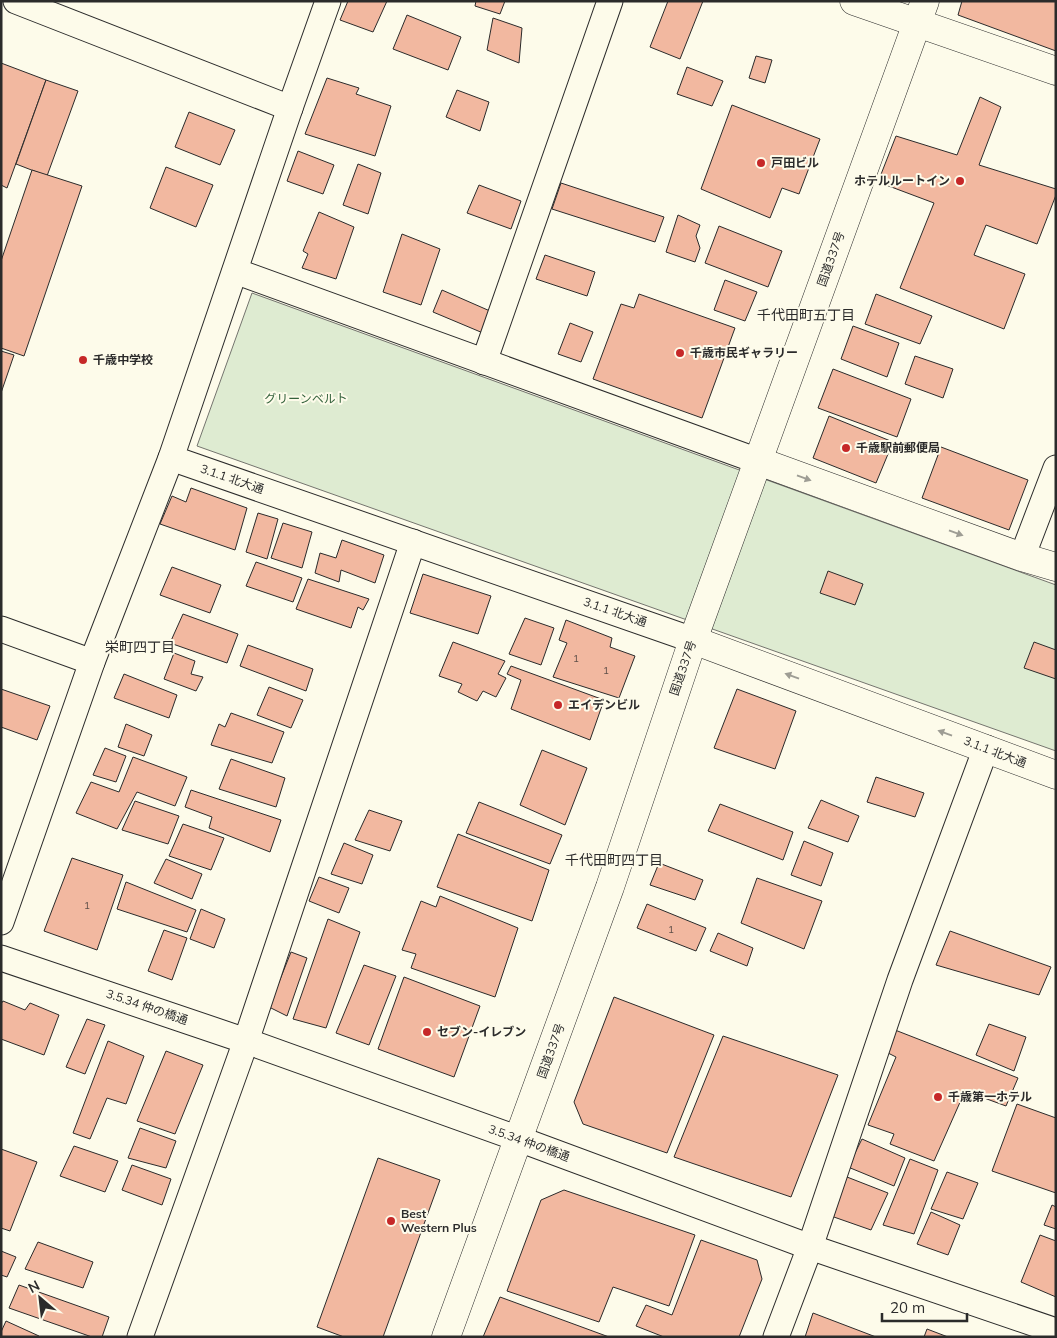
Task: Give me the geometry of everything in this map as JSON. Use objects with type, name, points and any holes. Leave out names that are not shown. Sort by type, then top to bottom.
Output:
[{"type":"main road","points":[[854,1],[921,12],[1056,71]]},
{"type":"main road","name":"国道337号","points":[[446,1337],[610,887],[693,640],[921,12]]},
{"type":"main road","points":[[758,461],[1022,557],[1056,567]]},
{"type":"main road","name":"3.1.1 北大通","points":[[693,640],[1056,775]]},
{"type":"street","points":[[16,1],[290,108]]},
{"type":"street","points":[[1,922],[92,662],[171,458],[328,1]]},
{"type":"street","points":[[484,362],[610,1]]},
{"type":"street","points":[[235,271],[758,461]]},
{"type":"street","name":"3.1.1 北大通","points":[[171,458],[693,640]]},
{"type":"street","points":[[1022,557],[1056,468]]},
{"type":"street","points":[[140,1337],[246,1041],[413,542]]},
{"type":"street","points":[[1,629],[92,662]]},
{"type":"street","points":[[776,1337],[810,1247],[900,980],[986,748]]},
{"type":"street","name":"3.5.34 仲の橋通","points":[[1,958],[246,1041],[519,1139],[810,1247],[1056,1331]]},
{"type":"green space","name":"グリーンベルト","points":[[252,293],[1056,585],[1056,751],[197,446]]},
{"type":"building","points":[[348,1],[387,1],[373,32],[340,20]]},
{"type":"building","points":[[476,1],[505,1],[500,14],[475,6]]},
{"type":"building","points":[[668,1],[703,1],[680,59],[650,47]]},
{"type":"building","points":[[962,1],[1056,1],[1056,51],[958,15]]},
{"type":"building","points":[[407,15],[461,37],[448,70],[393,49]]},
{"type":"building","points":[[493,18],[522,28],[519,63],[487,50]]},
{"type":"building","points":[[756,56],[772,60],[765,83],[749,78]]},
{"type":"building","points":[[1,63],[46,80],[7,188],[1,185]]},
{"type":"building","points":[[687,67],[723,81],[712,106],[677,94]]},
{"type":"building","points":[[327,78],[359,88],[356,94],[391,106],[375,156],[305,134]]},
{"type":"building","points":[[46,80],[78,91],[47,176],[16,164]]},
{"type":"building","points":[[457,90],[489,102],[480,131],[446,117]]},
{"type":"building","points":[[980,97],[1001,107],[979,165],[1056,189],[1056,195],[1037,244],[986,225],[974,255],[1025,274],[1004,329],[900,288],[934,203],[878,182],[896,136],[957,155]]},
{"type":"building","name":"戸田ビル","points":[[732,105],[820,139],[799,194],[782,188],[770,218],[701,189]]},
{"type":"building","points":[[189,112],[235,130],[220,165],[175,147]]},
{"type":"building","points":[[298,151],[334,165],[323,194],[287,181]]},
{"type":"building","points":[[358,164],[381,173],[368,214],[343,205]]},
{"type":"building","points":[[166,167],[213,185],[196,227],[150,208]]},
{"type":"building","points":[[32,170],[82,186],[24,356],[1,348],[1,261]]},
{"type":"building","points":[[561,183],[664,217],[655,242],[552,209]]},
{"type":"building","points":[[479,185],[521,201],[511,229],[467,213]]},
{"type":"building","points":[[319,212],[354,227],[336,279],[302,268],[308,254],[303,251]]},
{"type":"building","points":[[678,215],[700,225],[696,236],[700,248],[695,262],[666,252]]},
{"type":"building","points":[[719,226],[782,251],[768,287],[705,263]]},
{"type":"building","points":[[402,234],[440,249],[421,305],[383,292]]},
{"type":"building","points":[[545,255],[595,272],[587,296],[536,279]]},
{"type":"building","points":[[725,280],[757,292],[745,321],[714,310]]},
{"type":"building","points":[[442,290],[490,311],[483,333],[433,312]]},
{"type":"building","points":[[639,294],[735,328],[702,418],[593,379],[621,304],[634,308]]},
{"type":"building","points":[[876,294],[932,316],[920,344],[865,324]]},
{"type":"building","points":[[570,323],[593,332],[581,362],[558,354]]},
{"type":"building","points":[[853,326],[899,343],[887,377],[841,359]]},
{"type":"building","points":[[1,351],[14,355],[1,393]]},
{"type":"building","points":[[915,356],[953,369],[943,398],[905,384]]},
{"type":"building","points":[[833,369],[911,399],[897,437],[818,408]]},
{"type":"building","points":[[829,416],[893,442],[876,483],[813,458]]},
{"type":"building","points":[[941,447],[1028,480],[1009,530],[922,498]]},
{"type":"building","points":[[191,488],[247,508],[235,550],[160,524],[172,496],[186,502]]},
{"type":"building","points":[[258,513],[278,519],[267,559],[246,552]]},
{"type":"building","points":[[283,523],[312,532],[302,568],[271,558]]},
{"type":"building","points":[[342,540],[384,555],[375,583],[341,570],[339,582],[315,573],[320,553],[336,558]]},
{"type":"building","points":[[256,562],[302,578],[293,602],[246,586]]},
{"type":"building","points":[[172,567],[221,585],[210,613],[160,595]]},
{"type":"building","points":[[828,571],[863,584],[855,605],[820,593]]},
{"type":"building","points":[[423,574],[491,596],[478,634],[410,613]]},
{"type":"building","points":[[308,579],[369,599],[363,610],[358,607],[351,628],[296,609]]},
{"type":"building","points":[[183,614],[238,634],[227,663],[170,643]]},
{"type":"building","points":[[525,618],[554,628],[541,665],[509,654]]},
{"type":"building","points":[[566,620],[612,638],[610,647],[635,656],[619,698],[553,677],[567,643],[559,640]]},
{"type":"building","points":[[453,642],[505,661],[498,674],[506,678],[496,697],[483,691],[477,701],[458,692],[462,684],[439,676]]},
{"type":"building","points":[[1034,642],[1056,650],[1056,679],[1024,668]]},
{"type":"building","points":[[248,645],[313,669],[306,691],[240,666]]},
{"type":"building","points":[[174,653],[195,661],[191,674],[203,677],[196,691],[164,679]]},
{"type":"building","name":"エイデンビル","points":[[511,666],[604,700],[590,740],[511,709],[521,680],[507,674]]},
{"type":"building","points":[[124,674],[177,695],[169,718],[114,698]]},
{"type":"building","points":[[269,687],[303,700],[291,728],[257,715]]},
{"type":"building","points":[[1,689],[50,706],[37,740],[1,727]]},
{"type":"building","points":[[737,689],[796,711],[775,769],[714,748]]},
{"type":"building","points":[[231,713],[284,732],[272,763],[211,745],[219,724],[225,727]]},
{"type":"building","points":[[126,724],[152,735],[144,756],[118,747]]},
{"type":"building","points":[[105,748],[126,756],[116,782],[93,775]]},
{"type":"building","points":[[542,750],[587,768],[565,825],[520,805]]},
{"type":"building","points":[[133,757],[187,777],[175,806],[137,792],[117,829],[76,813],[91,782],[119,792]]},
{"type":"building","points":[[231,759],[285,778],[276,807],[219,789]]},
{"type":"building","points":[[876,777],[924,793],[915,817],[867,802]]},
{"type":"building","points":[[191,790],[281,820],[270,852],[209,828],[212,817],[185,807]]},
{"type":"building","points":[[821,800],[859,816],[848,842],[808,828]]},
{"type":"building","points":[[135,801],[179,816],[168,844],[122,830]]},
{"type":"building","points":[[479,802],[562,835],[550,864],[466,833]]},
{"type":"building","points":[[720,804],[793,832],[783,860],[708,831]]},
{"type":"building","points":[[369,810],[402,821],[390,851],[355,840]]},
{"type":"building","points":[[183,824],[224,838],[211,870],[169,856]]},
{"type":"building","points":[[458,834],[549,870],[532,921],[437,887]]},
{"type":"building","points":[[804,841],[833,853],[821,886],[791,875]]},
{"type":"building","points":[[344,843],[373,855],[362,884],[331,874]]},
{"type":"building","points":[[72,858],[123,875],[97,950],[44,931]]},
{"type":"building","points":[[166,859],[202,874],[192,899],[154,883]]},
{"type":"building","points":[[659,863],[703,880],[695,900],[650,885]]},
{"type":"building","points":[[319,877],[349,888],[339,913],[309,901]]},
{"type":"building","points":[[757,878],[822,901],[804,949],[741,923]]},
{"type":"building","points":[[126,882],[196,910],[187,932],[117,909]]},
{"type":"building","points":[[440,896],[518,928],[495,997],[411,968],[416,954],[402,950],[421,901],[436,907]]},
{"type":"building","points":[[647,904],[706,928],[696,951],[637,928]]},
{"type":"building","points":[[201,909],[225,919],[214,948],[190,939]]},
{"type":"building","points":[[328,919],[360,932],[326,1028],[293,1019]]},
{"type":"building","points":[[164,930],[187,938],[172,980],[148,971]]},
{"type":"building","points":[[950,931],[1051,967],[1039,995],[936,965]]},
{"type":"building","points":[[718,933],[753,948],[747,966],[710,951]]},
{"type":"building","points":[[291,952],[307,958],[287,1016],[269,1007]]},
{"type":"building","points":[[364,965],[396,976],[369,1045],[336,1033]]},
{"type":"building","points":[[404,977],[480,1006],[454,1077],[378,1049]]},
{"type":"building","points":[[614,997],[714,1035],[667,1153],[583,1124],[574,1102]]},
{"type":"building","points":[[3,1001],[25,1010],[30,1003],[59,1015],[44,1055],[1,1039],[1,1004]]},
{"type":"building","points":[[87,1019],[105,1025],[85,1074],[66,1067]]},
{"type":"building","points":[[989,1024],[1026,1037],[1014,1071],[976,1055]]},
{"type":"building","points":[[895,1030],[1018,1078],[1006,1106],[965,1091],[934,1161],[890,1144],[894,1134],[868,1125],[896,1057],[886,1052]]},
{"type":"building","points":[[723,1036],[838,1075],[791,1197],[674,1157]]},
{"type":"building","points":[[108,1041],[144,1056],[126,1104],[107,1098],[90,1139],[73,1133]]},
{"type":"building","points":[[166,1051],[203,1065],[175,1134],[137,1121]]},
{"type":"building","points":[[1017,1104],[1056,1118],[1056,1193],[992,1171]]},
{"type":"building","points":[[140,1128],[176,1141],[166,1168],[128,1158]]},
{"type":"building","points":[[862,1139],[905,1158],[894,1186],[848,1167]]},
{"type":"building","points":[[74,1146],[118,1161],[105,1192],[60,1176]]},
{"type":"building","points":[[1,1149],[37,1162],[10,1231],[1,1228]]},
{"type":"building","points":[[378,1158],[440,1180],[383,1337],[344,1337],[317,1327]]},
{"type":"building","points":[[910,1159],[938,1170],[914,1234],[883,1225]]},
{"type":"building","points":[[132,1165],[171,1179],[162,1205],[122,1190]]},
{"type":"building","points":[[947,1172],[978,1183],[963,1219],[931,1209]]},
{"type":"building","points":[[847,1177],[888,1193],[871,1230],[831,1216]]},
{"type":"building","points":[[564,1190],[695,1235],[669,1306],[613,1287],[599,1322],[507,1291],[541,1200]]},
{"type":"building","points":[[1052,1205],[1056,1207],[1056,1229],[1044,1225]]},
{"type":"building","points":[[931,1212],[960,1225],[948,1255],[917,1244]]},
{"type":"building","points":[[1040,1235],[1056,1241],[1056,1297],[1021,1282]]},
{"type":"building","points":[[701,1240],[757,1260],[762,1279],[739,1337],[664,1337],[636,1326],[646,1305],[672,1315]]},
{"type":"building","points":[[38,1242],[93,1262],[83,1288],[25,1269]]},
{"type":"building","points":[[1,1251],[16,1257],[7,1277],[1,1275]]},
{"type":"building","points":[[19,1285],[109,1317],[102,1337],[92,1337],[9,1308]]},
{"type":"building","points":[[500,1297],[609,1337],[483,1337]]},
{"type":"building","points":[[813,1313],[876,1337],[805,1337]]},
{"type":"building","points":[[6,1321],[39,1336],[39,1337],[1,1337]]},
{"type":"building","points":[[927,1329],[948,1337],[924,1337]]},
{"type":"place","name":"戸田ビル","points":[[761,163]]},
{"type":"place","name":"ホテルルートイン","points":[[960,181]]},
{"type":"place","name":"千歳市民ギャラリー","points":[[680,353]]},
{"type":"place","name":"千歳中学校","points":[[83,360]]},
{"type":"place","name":"千歳駅前郵便局","points":[[846,448]]},
{"type":"place","name":"エイデンビル","points":[[558,705]]},
{"type":"place","name":"セブン-イレブン","points":[[427,1032]]},
{"type":"place","name":"千歳第一ホテル","points":[[938,1097]]},
{"type":"place","name":"Best Western Plus","points":[[391,1221]]},
{"type":"district","name":"千代田町五丁目","points":[[806,315]]},
{"type":"district","name":"栄町四丁目","points":[[140,647]]},
{"type":"district","name":"千代田町四丁目","points":[[614,860]]}]
